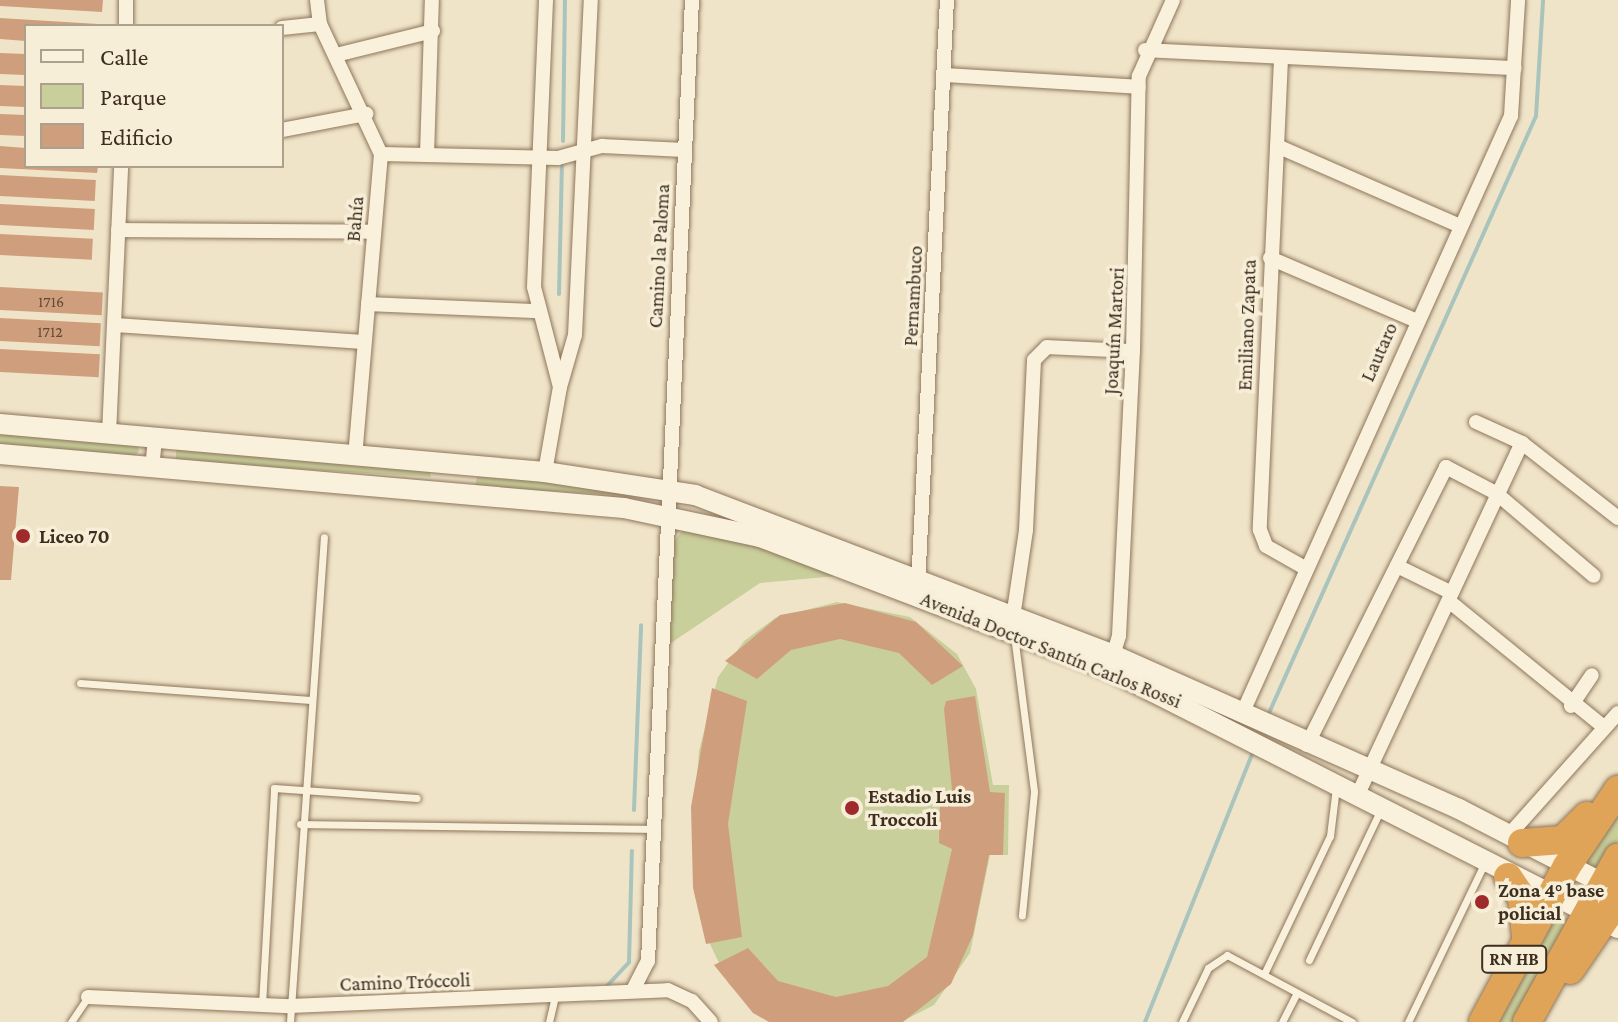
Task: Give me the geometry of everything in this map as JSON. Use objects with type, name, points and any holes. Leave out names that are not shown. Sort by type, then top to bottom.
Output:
[{"type":"highway","points":[[1515,840],[1563,840],[1614,795]]},
{"type":"highway","name":"RN HB","points":[[1483,1022],[1526,936],[1614,795]]},
{"type":"highway","points":[[1527,1022],[1608,910],[1618,858]]},
{"type":"highway","points":[[1496,870],[1522,898],[1526,936]]},
{"type":"highway","name":"RN HB","points":[[1538,1022],[1608,910]]},
{"type":"street","points":[[126,0],[126,24]]},
{"type":"street","name":"Bahía","points":[[317,0],[320,24],[366,114],[381,154],[355,455]]},
{"type":"street","points":[[427,155],[432,0]]},
{"type":"street","points":[[546,0],[538,311],[560,387]]},
{"type":"street","points":[[545,472],[560,387],[575,335],[591,0]]},
{"type":"street","name":"Camino la Paloma","points":[[666,514],[692,0]]},
{"type":"street","name":"Pernambuco","points":[[918,587],[947,0]]},
{"type":"street","name":"Joaquín Martori","points":[[1111,662],[1133,351],[1139,87],[1145,50],[1173,0]]},
{"type":"street","name":"Lautaro","points":[[1242,714],[1415,320],[1511,116],[1518,0]]},
{"type":"street","points":[[284,28],[320,24]]},
{"type":"street","points":[[336,55],[433,31]]},
{"type":"street","points":[[1145,50],[1515,68]]},
{"type":"street","name":"Emiliano Zapata","points":[[1281,59],[1260,530],[1266,546],[1305,568]]},
{"type":"street","points":[[944,75],[1139,87]]},
{"type":"street","points":[[284,130],[366,114]]},
{"type":"street","points":[[1277,146],[1458,225]]},
{"type":"street","points":[[381,154],[542,157],[586,149],[684,150]]},
{"type":"street","points":[[109,434],[121,168]]},
{"type":"street","points":[[118,230],[374,232]]},
{"type":"street","points":[[1270,258],[1415,320]]},
{"type":"street","points":[[368,304],[538,311]]},
{"type":"street","points":[[115,325],[363,342]]},
{"type":"street","points":[[1012,624],[1026,530],[1038,351],[1133,351]]},
{"type":"street","points":[[1476,422],[1522,443],[1618,518]]},
{"type":"street","name":"Avenida Doctor Santín Carlos Rossi","points":[[0,424],[545,472],[666,489],[755,515],[918,587],[1242,714],[1307,745],[1364,783],[1383,806],[1496,870],[1549,897],[1608,910]]},
{"type":"street","points":[[152,468],[155,438]]},
{"type":"street","points":[[1364,783],[1496,493],[1522,443]]},
{"type":"street","name":"Avenida Doctor Santín Carlos Rossi","points":[[0,454],[666,514],[760,537],[918,587]]},
{"type":"street","points":[[445,492],[448,463]]},
{"type":"street","points":[[1307,745],[1446,467],[1496,493],[1594,576]]},
{"type":"street","points":[[633,990],[648,961],[666,514],[682,508],[755,515]]},
{"type":"street","points":[[1397,566],[1450,597],[1571,706],[1604,727]]},
{"type":"street","name":"Avenida Doctor Santín Carlos Rossi","points":[[1111,662],[1337,780],[1364,783],[1459,809],[1567,866],[1608,910]]},
{"type":"street","points":[[1571,706],[1592,675]]},
{"type":"street","points":[[1515,840],[1618,713]]},
{"type":"street","points":[[1442,841],[1445,821],[1459,809]]},
{"type":"street","points":[[648,961],[668,990],[692,1001],[711,1022]]},
{"type":"street","name":"Camino Tróccoli","points":[[88,997],[290,1006],[668,990]]},
{"type":"lane","points":[[290,1022],[300,824],[324,537]]},
{"type":"lane","points":[[1012,624],[1034,792],[1022,915]]},
{"type":"lane","points":[[80,683],[310,700]]},
{"type":"lane","points":[[1265,972],[1330,836],[1337,780]]},
{"type":"lane","points":[[262,1005],[274,788],[417,798]]},
{"type":"lane","points":[[1309,960],[1383,806]]},
{"type":"lane","points":[[300,824],[654,829]]},
{"type":"lane","points":[[1408,1022],[1496,870]]},
{"type":"lane","points":[[1182,1022],[1208,968],[1227,955],[1265,972],[1296,994],[1352,1022]]},
{"type":"lane","points":[[1282,1022],[1296,994]]},
{"type":"lane","points":[[71,1022],[88,997]]},
{"type":"lane","points":[[549,1022],[555,997]]},
{"type":"green space","points":[[0,431],[137,445],[139,450],[135,458],[0,446]]},
{"type":"green space","points":[[176,447],[429,469],[431,477],[176,462]]},
{"type":"green space","points":[[478,472],[639,496],[475,487]]},
{"type":"green space","points":[[684,528],[762,544],[837,576],[760,583],[668,645],[673,543]]},
{"type":"green space","name":"Estadio Luis Troccoli","points":[[837,602],[910,617],[957,654],[976,689],[993,785],[1009,785],[1008,855],[990,855],[970,953],[934,1005],[901,1022],[750,1006],[729,984],[709,942],[693,831],[699,751],[718,677],[744,641],[775,618]]},
{"type":"green space","points":[[1618,810],[1618,841],[1597,872],[1583,863]]},
{"type":"green space","points":[[1551,908],[1570,919],[1517,1022],[1491,1022]]},
{"type":"building","points":[[0,0],[103,0],[102,12],[0,6]]},
{"type":"building","points":[[0,18],[98,24],[24,24],[24,41],[0,39]]},
{"type":"building","points":[[0,53],[24,54],[24,75],[0,74]]},
{"type":"building","points":[[0,85],[24,86],[24,107],[0,106]]},
{"type":"building","points":[[0,114],[24,115],[24,136],[0,135]]},
{"type":"building","points":[[0,146],[24,148],[24,168],[98,168],[97,173],[0,168]]},
{"type":"building","points":[[0,175],[96,180],[95,201],[0,196]]},
{"type":"building","points":[[0,204],[95,209],[94,230],[0,225]]},
{"type":"building","points":[[0,234],[93,239],[92,260],[0,255]]},
{"type":"building","points":[[0,287],[103,292],[102,315],[0,310]]},
{"type":"building","points":[[0,318],[101,323],[100,346],[0,341]]},
{"type":"building","points":[[0,349],[100,354],[99,377],[0,372]]},
{"type":"building","points":[[0,486],[19,487],[11,580],[0,580]]},
{"type":"building","points":[[845,603],[916,622],[963,666],[932,685],[899,653],[840,639],[791,650],[757,679],[725,661],[780,615]]},
{"type":"building","points":[[712,688],[747,701],[728,824],[742,937],[706,944],[693,888],[691,807]]},
{"type":"building","points":[[975,696],[990,792],[1005,793],[1003,855],[989,855],[973,935],[951,984],[903,1022],[769,1022],[753,1013],[714,965],[748,948],[778,981],[836,997],[888,986],[927,957],[952,849],[939,843],[940,800],[953,800],[944,709],[946,701]]},
{"type":"waterway","points":[[563,141],[565,0]]},
{"type":"waterway","points":[[1269,713],[1536,116],[1543,0]]},
{"type":"waterway","points":[[559,294],[562,166]]},
{"type":"waterway","points":[[634,810],[641,625]]},
{"type":"waterway","points":[[1145,1022],[1253,752]]},
{"type":"waterway","points":[[606,987],[629,962],[632,851]]},
{"type":"place","name":"Liceo 70","points":[[23,536]]},
{"type":"place","name":"Estadio Luis Troccoli","points":[[852,808]]},
{"type":"place","name":"Zona 4° base policial","points":[[1482,902]]}]
